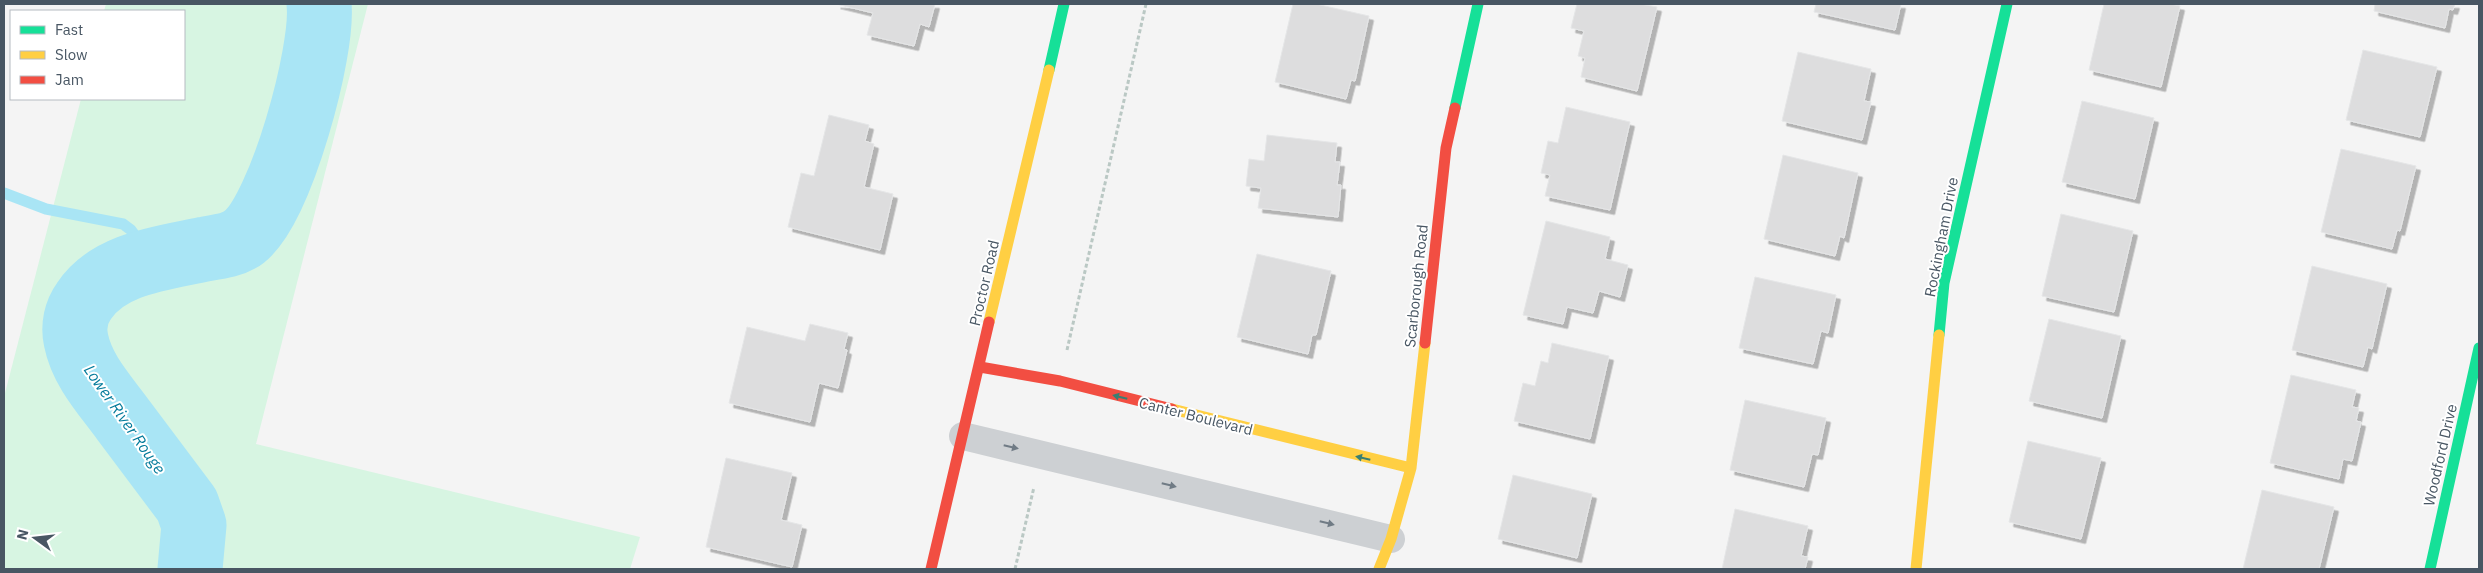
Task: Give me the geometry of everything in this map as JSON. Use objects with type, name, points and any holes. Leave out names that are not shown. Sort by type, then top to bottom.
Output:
[{"type":"street","name":"Proctor Road","points":[[931,569],[1064,4]]},
{"type":"street","name":"Scarborough Road","points":[[1379,569],[1391,539],[1410,468],[1446,148],[1478,4]]},
{"type":"street","name":"Rockingham Drive","points":[[1916,569],[1944,283],[2007,4]]},
{"type":"street","name":"Woodford Drive","points":[[2430,569],[2479,348]]},
{"type":"street","name":"Canter Boulevard","points":[[980,367],[1060,382],[1410,468]]},
{"type":"street","points":[[963,436],[1391,539]]},
{"type":"path","points":[[1060,382],[1146,4]]},
{"type":"path","points":[[1015,569],[1041,454]]},
{"type":"green space","points":[[106,4],[368,4],[256,444],[640,537],[630,569],[4,569],[4,397],[81,100],[185,100],[185,10],[104,10]]},
{"type":"building","points":[[836,4],[935,4],[929,27],[920,24],[914,46],[867,35],[873,13]]},
{"type":"building","points":[[1293,4],[1316,4],[1369,16],[1355,81],[1351,80],[1346,99],[1275,82]]},
{"type":"building","points":[[1577,4],[1640,4],[1657,7],[1637,91],[1581,77],[1585,58],[1578,56],[1584,31],[1571,28]]},
{"type":"building","points":[[1816,4],[1901,4],[1895,30],[1814,12]]},
{"type":"building","points":[[2104,4],[2170,4],[2180,6],[2161,87],[2089,70]]},
{"type":"building","points":[[2375,4],[2455,4],[2453,10],[2449,9],[2445,28],[2374,11]]},
{"type":"building","points":[[2363,50],[2437,67],[2420,137],[2346,120]]},
{"type":"building","points":[[1798,52],[1871,69],[1864,101],[1871,102],[1862,140],[1782,121]]},
{"type":"building","points":[[2082,101],[2154,118],[2135,199],[2062,182]]},
{"type":"building","points":[[1566,107],[1630,122],[1610,210],[1545,196],[1550,175],[1541,173],[1548,141],[1558,143]]},
{"type":"building","points":[[829,115],[869,125],[865,141],[874,144],[864,187],[893,194],[880,250],[788,227],[801,173],[814,176]]},
{"type":"building","points":[[1267,135],[1337,143],[1335,162],[1340,162],[1337,185],[1341,185],[1338,217],[1258,208],[1261,188],[1246,186],[1249,159],[1264,161]]},
{"type":"building","points":[[2341,149],[2416,166],[2400,231],[2397,230],[2392,249],[2321,232]]},
{"type":"building","points":[[1783,155],[1858,173],[1844,238],[1840,236],[1835,256],[1764,239]]},
{"type":"building","points":[[2061,214],[2133,231],[2114,312],[2042,296]]},
{"type":"building","points":[[1546,221],[1610,237],[1605,259],[1628,265],[1620,297],[1599,291],[1593,313],[1567,307],[1563,324],[1523,315]]},
{"type":"building","points":[[1257,254],[1331,271],[1316,335],[1312,335],[1308,354],[1237,337]]},
{"type":"building","points":[[2312,266],[2387,284],[2372,349],[2368,347],[2363,367],[2292,350]]},
{"type":"building","points":[[1755,277],[1836,295],[1828,333],[1821,331],[1813,364],[1739,348]]},
{"type":"building","points":[[2049,319],[2121,336],[2102,418],[2029,401]]},
{"type":"building","points":[[810,324],[848,333],[844,349],[847,350],[838,388],[819,383],[810,422],[729,403],[747,327],[805,341]]},
{"type":"building","points":[[1552,343],[1609,356],[1590,439],[1514,421],[1523,383],[1535,386],[1541,361],[1548,363]]},
{"type":"building","points":[[2291,375],[2356,390],[2352,407],[2359,408],[2356,421],[2361,422],[2352,461],[2343,459],[2339,479],[2270,463]]},
{"type":"building","points":[[1745,400],[1826,418],[1818,455],[1812,454],[1804,487],[1730,470]]},
{"type":"building","points":[[2028,441],[2101,458],[2081,539],[2009,522]]},
{"type":"building","points":[[726,458],[792,473],[781,520],[802,525],[792,567],[706,547]]},
{"type":"building","points":[[1513,475],[1592,494],[1577,558],[1498,539]]},
{"type":"building","points":[[2262,490],[2334,507],[2319,569],[2243,569]]},
{"type":"building","points":[[1735,509],[1808,526],[1801,556],[1808,557],[1805,569],[1722,569]]},
{"type":"waterway","name":"Lower River Rouge","points":[[190,569],[194,525],[187,505],[89,373],[76,340],[76,319],[84,301],[95,288],[122,270],[155,259],[236,242],[244,237],[258,221],[272,195],[297,127],[315,56],[319,26],[319,4]]},
{"type":"waterway","points":[[4,193],[46,209],[123,224],[131,230],[153,260]]},
{"type":"traffic: fast","points":[[1049,70],[1064,4]]},
{"type":"traffic: fast","points":[[1455,108],[1478,4]]},
{"type":"traffic: fast","points":[[1939,335],[1944,283],[2007,4]]},
{"type":"traffic: fast","points":[[2430,569],[2479,348]]},
{"type":"traffic: slow","points":[[989,322],[1049,70]]},
{"type":"traffic: slow","points":[[1916,569],[1939,335]]},
{"type":"traffic: slow","points":[[1379,569],[1391,539],[1411,468],[1425,343]]},
{"type":"traffic: slow","points":[[1172,409],[1411,468]]},
{"type":"traffic: jam","points":[[1425,343],[1446,148],[1455,108]]},
{"type":"traffic: jam","points":[[931,569],[989,322]]},
{"type":"traffic: jam","points":[[980,367],[1060,381],[1172,409]]}]
